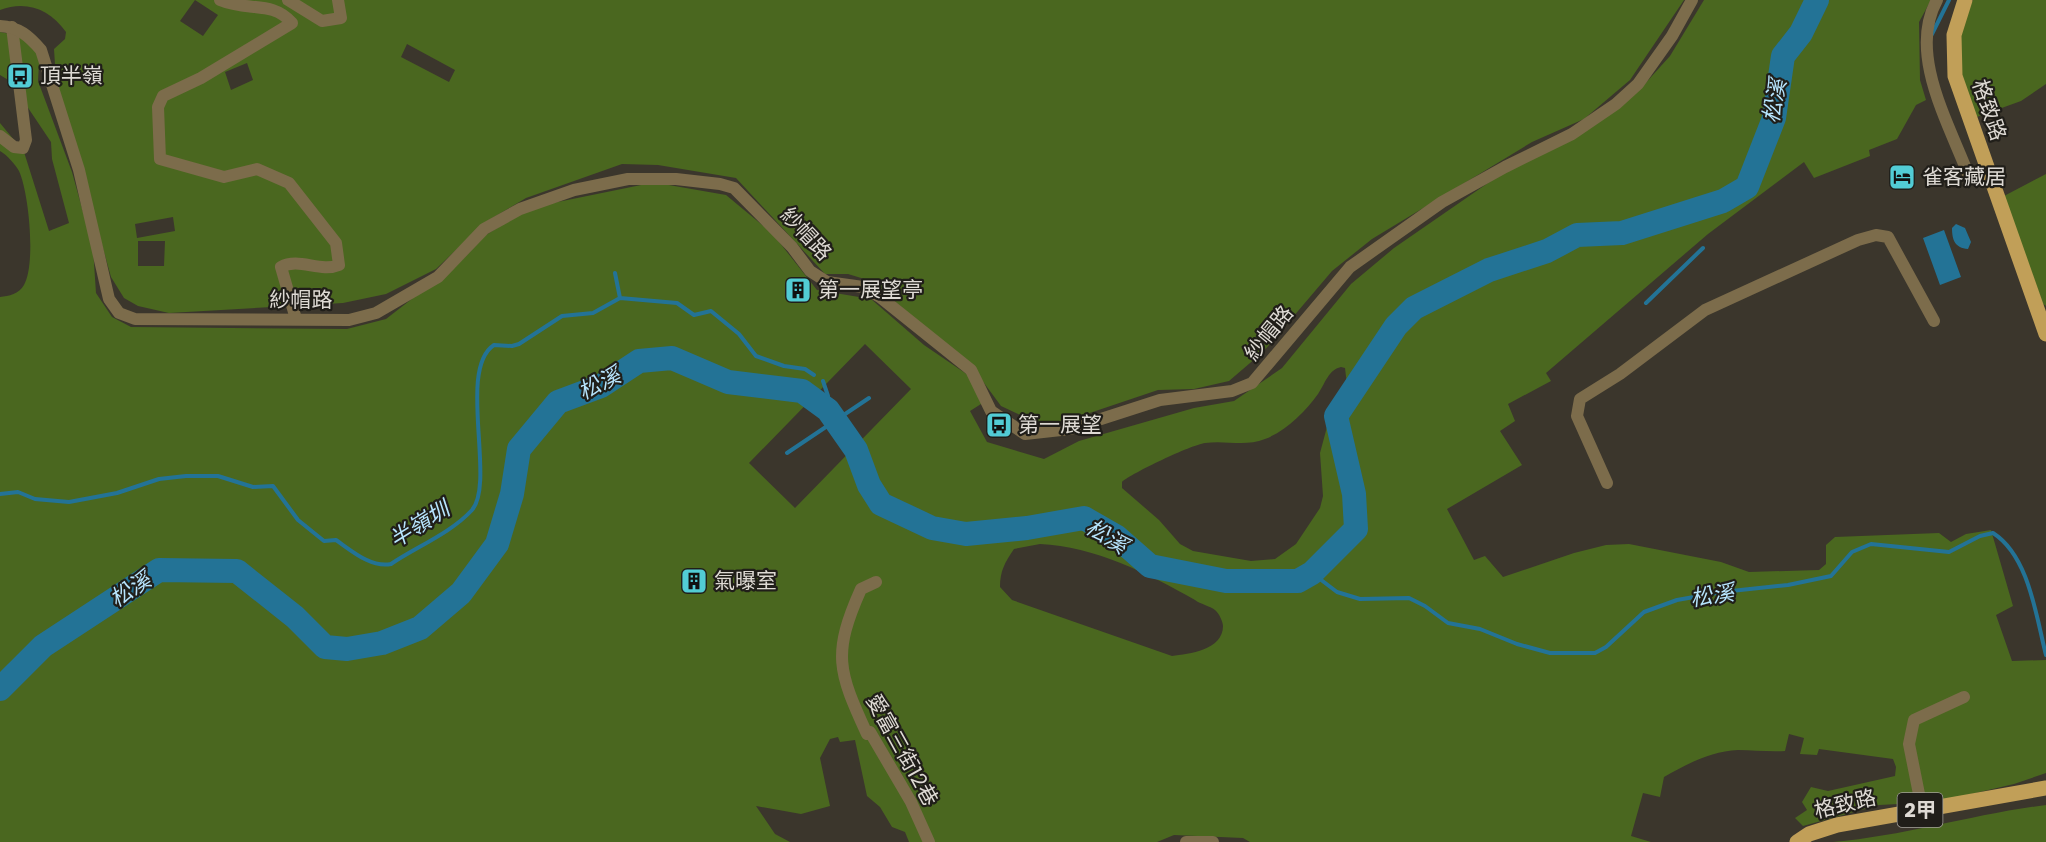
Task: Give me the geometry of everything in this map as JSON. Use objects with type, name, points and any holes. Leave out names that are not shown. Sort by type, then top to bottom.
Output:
[{"type":"main road","name":"格致路","points":[[1965,0],[1958,15],[1953,57],[1955,76],[2046,334]]},
{"type":"main road","name":"格致路","points":[[1797,842],[1809,834],[1838,825],[2046,788]]},
{"type":"street","points":[[220,0],[226,3],[279,3],[292,23],[201,78],[164,96],[158,107],[160,159],[224,177],[256,170],[289,183],[336,243],[339,265],[331,268],[289,263],[281,267],[296,319]]},
{"type":"street","points":[[288,0],[322,21],[341,18],[338,0]]},
{"type":"street","name":"紗帽路","points":[[6,26],[28,35],[41,50],[93,222],[103,279],[109,299],[119,313],[135,320],[349,320],[376,313],[438,277],[483,229],[520,209],[574,190],[628,179],[676,179],[720,184],[734,188],[792,247],[810,271],[827,282],[863,287],[880,297],[925,332],[971,370],[991,411],[1025,434],[1070,429],[1160,400],[1232,391],[1252,383],[1350,267],[1442,202],[1505,167],[1572,134],[1617,104],[1638,84],[1672,36],[1692,0]]},
{"type":"street","points":[[1937,0],[1929,15],[1925,44],[1931,78],[1970,179],[1988,173]]},
{"type":"street","points":[[0,136],[14,147],[23,148],[26,140],[6,26]]},
{"type":"street","points":[[1953,133],[1972,127]]},
{"type":"street","points":[[1607,483],[1577,416],[1580,399],[1620,374],[1705,310],[1858,240],[1876,235],[1888,237],[1934,321]]},
{"type":"street","name":"愛富三街12巷","points":[[876,582],[861,589],[850,614],[842,643],[842,672],[867,734],[870,732],[911,802],[929,842]]},
{"type":"street","points":[[1922,809],[1909,744],[1914,720],[1964,697]]},
{"type":"street","points":[[1186,842],[1213,842]]},
{"type":"green space","points":[[0,0],[195,0],[1684,0],[1630,80],[1584,119],[1532,142],[1372,239],[1332,271],[1264,351],[1229,381],[1194,389],[1158,390],[1057,424],[1035,422],[1001,406],[973,368],[871,281],[848,274],[825,274],[736,178],[658,165],[622,164],[526,198],[484,223],[436,269],[386,294],[343,303],[169,313],[138,306],[124,298],[111,277],[56,80],[54,49],[65,39],[66,32],[53,17],[37,9],[19,6],[0,10]],"holes":[[[195,0],[218,15],[203,36],[180,21]],[[407,44],[455,70],[449,82],[401,57]],[[247,63],[253,80],[231,90],[225,72]],[[173,217],[175,231],[137,238],[135,224]],[[138,241],[165,241],[164,266],[138,266]]]},
{"type":"green space","points":[[1704,0],[1931,0],[1919,22],[1920,80],[1926,100],[1916,105],[1897,139],[1869,150],[1870,156],[1814,178],[1804,162],[1708,234],[1546,373],[1551,381],[1508,404],[1515,421],[1500,431],[1522,465],[1447,509],[1474,560],[1485,556],[1503,577],[1574,553],[1606,545],[1629,544],[1721,562],[1749,572],[1819,570],[1826,564],[1826,545],[1835,537],[1939,533],[1951,542],[1966,534],[1991,530],[2013,606],[1996,615],[2012,661],[2046,660],[2046,773],[2014,784],[1937,802],[1879,805],[1803,826],[1795,818],[1807,810],[1802,802],[1811,787],[1828,791],[1895,776],[1896,767],[1893,759],[1819,749],[1817,755],[1800,754],[1804,738],[1789,734],[1785,751],[1738,750],[1709,756],[1664,777],[1660,797],[1643,793],[1631,836],[1651,842],[1250,842],[1243,838],[1174,835],[1157,842],[909,842],[905,832],[892,827],[880,807],[867,796],[855,740],[840,742],[838,737],[830,739],[820,758],[830,806],[801,814],[756,806],[775,834],[790,842],[0,842],[0,297],[17,292],[24,285],[30,261],[30,228],[23,181],[15,165],[0,151],[0,123],[24,152],[49,231],[69,223],[52,159],[51,142],[10,81],[0,75],[0,32],[30,38],[40,47],[38,81],[72,172],[93,248],[96,293],[112,317],[131,327],[347,329],[386,319],[462,260],[486,235],[513,218],[538,206],[646,184],[663,184],[726,195],[772,233],[817,290],[871,299],[924,345],[968,375],[983,399],[981,404],[970,411],[987,442],[1044,459],[1079,441],[1194,408],[1234,401],[1282,368],[1351,284],[1394,248],[1488,183],[1642,87],[1670,56]],"holes":[[[865,344],[911,389],[795,508],[749,463]],[[1345,368],[1347,385],[1331,412],[1320,453],[1323,496],[1320,508],[1296,544],[1275,559],[1251,561],[1193,551],[1180,544],[1159,520],[1122,488],[1122,482],[1137,472],[1198,445],[1213,442],[1250,443],[1273,436],[1288,426],[1307,408],[1330,374],[1337,369]],[[1040,544],[1060,546],[1121,563],[1215,610],[1222,622],[1222,634],[1211,646],[1172,656],[1012,600],[1000,587],[1004,567],[1014,549]]]},
{"type":"green space","points":[[1973,0],[2046,0],[2046,84],[2021,101],[1974,118],[1961,73],[1958,45],[1965,16]]},
{"type":"green space","points":[[2046,174],[2046,306],[2043,304],[2004,196]]},
{"type":"green space","points":[[2046,805],[2046,842],[1833,842],[1887,835]]},
{"type":"water","points":[[1956,224],[1965,228],[1971,242],[1968,249],[1960,247],[1954,240],[1952,228]]},
{"type":"water","points":[[1944,230],[1961,277],[1940,285],[1923,238]]},
{"type":"waterway","name":"松溪","points":[[0,689],[43,646],[159,570],[237,571],[295,617],[325,647],[347,649],[382,643],[420,628],[461,593],[497,544],[512,494],[519,449],[558,402],[601,386],[639,361],[672,358],[728,382],[802,391],[828,410],[856,450],[869,485],[881,504],[932,528],[966,534],[1027,528],[1084,518],[1117,537],[1150,566],[1226,581],[1298,581],[1312,573],[1356,529],[1354,494],[1336,416],[1396,326],[1414,308],[1489,270],[1547,251],[1577,235],[1622,233],[1723,201],[1747,187],[1774,118],[1783,56],[1801,33],[1817,0]]},
{"type":"waterway","points":[[1932,34],[1949,0]]},
{"type":"waterway","points":[[1646,303],[1703,248]]},
{"type":"waterway","points":[[615,273],[620,298]]},
{"type":"waterway","name":"半嶺圳","points":[[0,494],[18,492],[35,499],[69,502],[117,493],[159,479],[218,476],[253,487],[273,486],[298,520],[324,541],[336,540],[369,561],[384,565],[391,564],[444,533],[472,510],[478,496],[480,476],[478,377],[483,358],[494,345],[519,344],[562,316],[593,313],[620,298],[677,303],[694,315],[711,311],[739,334],[756,356],[784,366],[805,369],[814,375]]},
{"type":"waterway","name":"半嶺圳","points":[[823,381],[828,396],[828,410]]},
{"type":"waterway","points":[[787,453],[869,398]]},
{"type":"waterway","name":"松溪","points":[[1312,573],[1337,592],[1360,599],[1409,598],[1425,606],[1448,623],[1480,629],[1517,644],[1550,653],[1595,653],[1606,647],[1644,612],[1677,600],[1722,592],[1788,585],[1831,576],[1852,552],[1871,544],[1949,552],[1980,536],[1993,533],[2005,543],[2023,571],[2046,655]]},
{"type":"place","name":"頂半嶺","points":[[20,76]]},
{"type":"place","name":"雀客藏居","points":[[1902,177]]},
{"type":"place","name":"第一展望亭","points":[[798,290]]},
{"type":"place","name":"第一展望","points":[[999,425]]},
{"type":"place","name":"氣曝室","points":[[694,581]]}]
